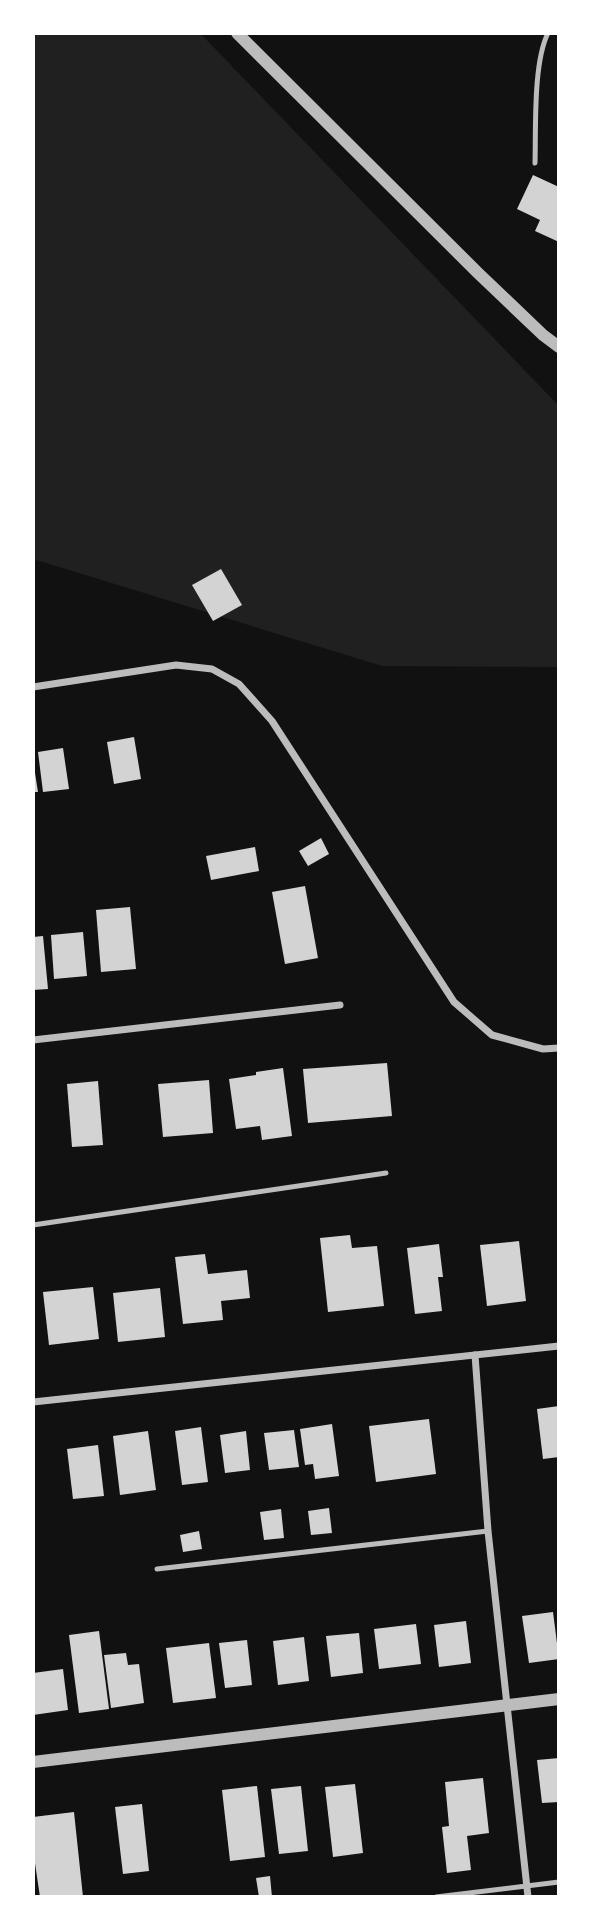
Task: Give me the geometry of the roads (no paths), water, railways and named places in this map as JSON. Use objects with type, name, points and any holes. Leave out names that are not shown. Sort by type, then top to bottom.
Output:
[{"type":"street","points":[[237,33],[468,264],[542,335],[559,347]]},
{"type":"street","points":[[33,687],[176,665],[212,669],[239,684],[272,721],[454,1002],[492,1035],[543,1049],[559,1048]]},
{"type":"street","points":[[33,1040],[340,1005]]},
{"type":"street","points":[[33,1402],[559,1346]]},
{"type":"street","points":[[475,1355],[488,1531],[528,1897]]},
{"type":"street","points":[[33,1762],[559,1699]]},
{"type":"lane","points":[[535,163],[536,110],[542,46],[548,33]]},
{"type":"lane","points":[[33,1224],[386,1173]]},
{"type":"lane","points":[[157,1569],[488,1531]]},
{"type":"lane","points":[[436,1897],[559,1882]]}]
